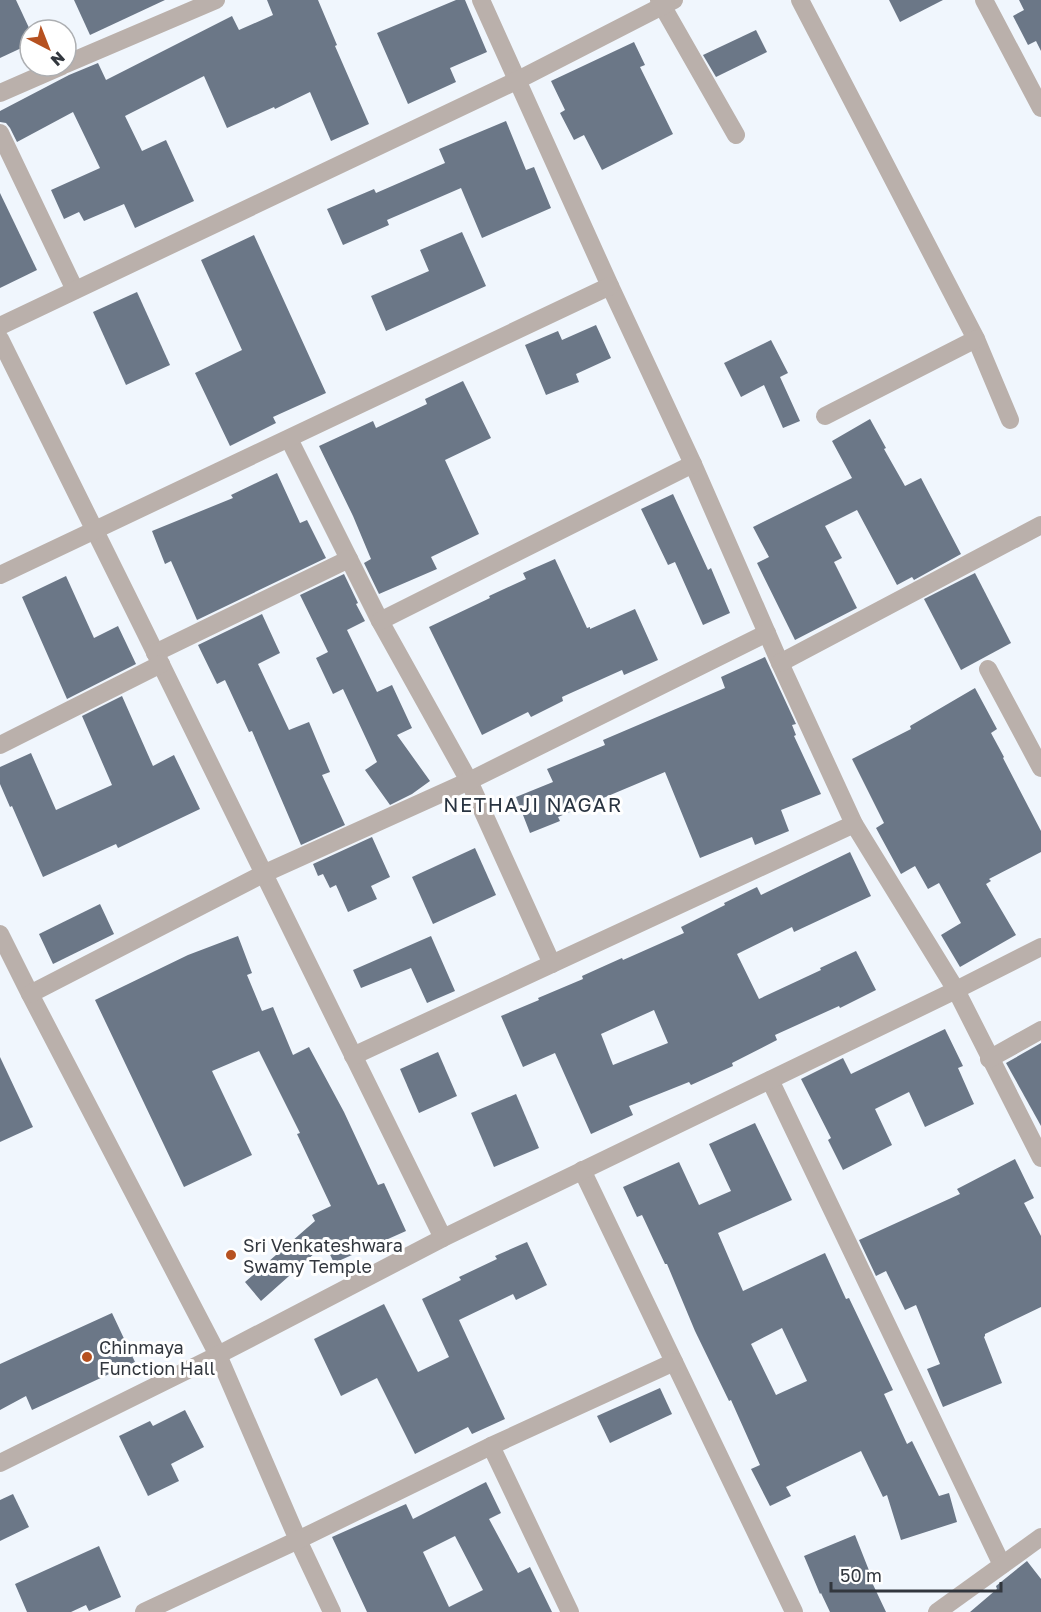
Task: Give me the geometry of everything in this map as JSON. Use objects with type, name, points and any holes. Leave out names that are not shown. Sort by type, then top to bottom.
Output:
[{"type":"street","points":[[78,59],[216,0]]},
{"type":"street","points":[[481,0],[854,824],[956,990],[989,1059],[1034,1128],[1041,1158]]},
{"type":"street","points":[[800,0],[976,339],[1010,420]]},
{"type":"street","points":[[984,0],[1041,108]]},
{"type":"street","points":[[0,326],[518,80],[665,2],[736,135]]},
{"type":"street","points":[[0,93],[34,78]]},
{"type":"street","points":[[0,133],[75,290]]},
{"type":"street","points":[[0,575],[610,286]]},
{"type":"street","points":[[0,339],[443,1238]]},
{"type":"street","points":[[825,416],[976,339]]},
{"type":"street","points":[[289,439],[380,621],[469,781],[552,964]]},
{"type":"street","points":[[380,621],[693,464]]},
{"type":"street","points":[[780,663],[1041,525]]},
{"type":"street","points":[[0,745],[349,559]]},
{"type":"street","points":[[30,994],[263,874],[469,781],[767,633]]},
{"type":"street","points":[[988,669],[1041,768]]},
{"type":"street","points":[[353,1056],[854,824]]},
{"type":"street","points":[[0,934],[218,1355],[298,1540],[332,1612]]},
{"type":"street","points":[[0,1463],[218,1355],[443,1238],[1041,947]]},
{"type":"street","points":[[989,1059],[1041,1030]]},
{"type":"street","points":[[770,1080],[1002,1565]]},
{"type":"street","points":[[582,1170],[794,1612]]},
{"type":"street","points":[[144,1612],[491,1446],[674,1362]]},
{"type":"street","points":[[491,1446],[570,1612]]},
{"type":"street","points":[[937,1612],[1041,1537]]},
{"type":"building","points":[[0,0],[16,0],[24,18],[18,18],[18,50],[0,58]]},
{"type":"building","points":[[74,0],[165,0],[90,35]]},
{"type":"building","points":[[267,0],[318,0],[369,124],[331,141],[310,92],[227,128],[204,76],[125,116],[142,151],[166,140],[194,201],[135,228],[124,204],[84,221],[79,212],[64,219],[51,190],[100,168],[73,112],[17,142],[6,123],[0,122],[0,111],[63,78],[78,78],[78,71],[98,63],[106,80],[232,16],[239,30],[273,15]]},
{"type":"building","points":[[456,0],[465,0],[487,52],[450,68],[456,82],[408,104],[377,33]]},
{"type":"building","points":[[889,0],[943,0],[900,22]]},
{"type":"building","points":[[1019,0],[1041,0],[1041,51],[1036,41],[1028,45],[1013,16],[1024,10]]},
{"type":"building","points":[[756,30],[767,52],[716,77],[703,55]]},
{"type":"building","points":[[634,42],[645,65],[640,67],[673,134],[602,170],[584,135],[574,140],[560,113],[565,110],[551,81]]},
{"type":"building","points":[[506,121],[526,170],[534,167],[551,208],[482,238],[461,188],[387,220],[389,225],[343,245],[327,209],[374,189],[376,193],[445,163],[439,149]]},
{"type":"building","points":[[0,193],[37,270],[0,288]]},
{"type":"building","points":[[462,232],[486,286],[386,331],[371,296],[429,271],[420,250]]},
{"type":"building","points":[[254,235],[326,393],[273,417],[276,423],[230,446],[195,373],[242,350],[201,260]]},
{"type":"building","points":[[137,292],[170,365],[126,385],[93,312]]},
{"type":"building","points":[[596,325],[611,358],[576,374],[579,382],[546,395],[525,345],[558,331],[562,340]]},
{"type":"building","points":[[771,340],[788,373],[780,377],[800,421],[783,428],[764,385],[741,397],[724,363]]},
{"type":"building","points":[[463,381],[491,438],[445,460],[479,534],[431,557],[437,569],[379,594],[364,563],[371,559],[319,446],[373,421],[376,428],[427,404],[425,399]]},
{"type":"building","points":[[870,419],[905,486],[921,478],[961,554],[914,580],[912,577],[897,585],[857,510],[825,526],[842,558],[834,562],[857,608],[795,640],[757,563],[769,557],[753,527],[852,478],[832,441]]},
{"type":"building","points":[[277,473],[300,523],[307,520],[326,558],[197,620],[171,561],[165,564],[152,531],[233,498],[231,495]]},
{"type":"building","points":[[673,494],[708,570],[711,568],[730,613],[703,625],[675,562],[668,565],[641,509]]},
{"type":"building","points":[[555,559],[587,628],[590,627],[590,629],[635,609],[658,660],[624,675],[622,670],[562,697],[563,701],[531,717],[528,712],[482,735],[429,627],[526,579],[523,573]]},
{"type":"building","points":[[975,573],[1011,643],[961,670],[924,599]]},
{"type":"building","points":[[344,574],[365,621],[347,630],[377,692],[392,685],[412,728],[397,735],[430,781],[412,794],[390,805],[365,770],[377,762],[343,689],[333,694],[316,658],[328,652],[300,595]]},
{"type":"building","points":[[66,576],[94,638],[118,626],[136,664],[67,699],[22,597]]},
{"type":"building","points":[[262,614],[280,653],[258,664],[289,730],[309,722],[330,772],[322,775],[345,825],[301,845],[252,731],[249,732],[225,680],[217,684],[198,645]]},
{"type":"building","points":[[765,657],[796,724],[792,725],[796,735],[794,736],[821,794],[781,810],[789,831],[755,845],[752,837],[700,858],[665,772],[558,817],[560,821],[530,833],[516,797],[553,782],[547,769],[605,745],[603,740],[725,688],[721,677]]},
{"type":"building","points":[[975,688],[997,729],[991,733],[1041,831],[1041,852],[989,879],[991,881],[986,884],[1016,935],[960,967],[941,935],[961,923],[939,883],[928,889],[915,866],[901,874],[876,828],[884,823],[852,759],[911,729],[910,726]]},
{"type":"building","points":[[122,696],[153,766],[174,755],[200,809],[118,848],[116,844],[43,877],[0,784],[0,767],[31,753],[56,810],[112,785],[82,716]]},
{"type":"building","points":[[372,837],[390,877],[371,886],[377,899],[348,912],[336,885],[330,888],[323,874],[318,876],[313,864]]},
{"type":"building","points":[[475,848],[496,895],[433,924],[412,877]]},
{"type":"building","points":[[850,852],[871,896],[794,932],[792,927],[737,954],[759,999],[856,951],[876,990],[775,1035],[777,1040],[732,1063],[733,1066],[691,1085],[689,1082],[629,1106],[633,1115],[591,1134],[555,1053],[523,1067],[501,1016],[583,979],[582,976],[684,933],[681,927],[757,887],[761,895]],"holes":[[[654,1010],[668,1043],[613,1065],[601,1034]]]},
{"type":"building","points":[[100,904],[114,934],[53,964],[39,934]]},
{"type":"building","points":[[238,936],[252,973],[247,975],[262,1011],[273,1007],[293,1055],[309,1047],[344,1112],[378,1185],[384,1183],[406,1231],[334,1263],[325,1244],[261,1301],[245,1282],[315,1221],[312,1215],[331,1206],[297,1134],[300,1133],[259,1051],[212,1071],[252,1155],[184,1187],[95,1000],[188,955]]},
{"type":"building","points":[[431,936],[455,991],[427,1003],[411,968],[361,988],[353,970]]},
{"type":"building","points":[[945,1029],[963,1066],[958,1068],[974,1104],[925,1127],[909,1092],[875,1109],[892,1145],[843,1170],[828,1140],[831,1138],[801,1079],[843,1058],[851,1074]]},
{"type":"building","points":[[1041,1043],[1041,1126],[1006,1063]]},
{"type":"building","points":[[438,1052],[457,1096],[419,1113],[400,1069]]},
{"type":"building","points":[[0,1057],[33,1127],[0,1142]]},
{"type":"building","points":[[516,1094],[539,1148],[494,1167],[471,1113]]},
{"type":"building","points":[[755,1123],[792,1200],[718,1233],[743,1291],[825,1253],[893,1390],[884,1394],[907,1444],[912,1441],[939,1496],[949,1493],[957,1522],[901,1540],[887,1495],[883,1497],[861,1451],[786,1487],[791,1496],[770,1506],[751,1469],[760,1465],[731,1400],[729,1401],[695,1331],[667,1264],[642,1215],[637,1217],[623,1187],[679,1162],[699,1205],[731,1191],[709,1144]],"holes":[[[782,1328],[807,1381],[776,1395],[751,1344]]]},
{"type":"building","points":[[1015,1159],[1034,1198],[1024,1203],[1041,1236],[1041,1307],[985,1334],[984,1337],[1002,1383],[943,1407],[927,1369],[940,1364],[916,1305],[905,1310],[886,1271],[876,1276],[859,1240],[960,1194],[957,1189]]},
{"type":"building","points":[[527,1242],[547,1285],[516,1300],[513,1294],[459,1320],[505,1419],[472,1434],[468,1427],[415,1454],[377,1378],[341,1396],[314,1339],[384,1304],[418,1372],[449,1357],[422,1299],[461,1280],[459,1277],[497,1259],[495,1256]]},
{"type":"building","points":[[112,1313],[135,1362],[32,1410],[26,1396],[0,1410],[0,1364]]},
{"type":"building","points":[[660,1388],[672,1414],[610,1443],[597,1416]]},
{"type":"building","points":[[185,1410],[204,1447],[171,1464],[179,1481],[148,1496],[119,1436],[150,1421],[153,1426]]},
{"type":"building","points":[[486,1482],[501,1513],[489,1519],[518,1573],[530,1567],[552,1612],[367,1612],[332,1537],[406,1504],[413,1519]],"holes":[[[455,1536],[483,1590],[449,1607],[423,1552]]]},
{"type":"building","points":[[13,1494],[29,1527],[0,1541],[0,1500]]},
{"type":"building","points":[[855,1535],[870,1573],[868,1574],[886,1612],[830,1612],[804,1556]]},
{"type":"building","points":[[99,1546],[121,1597],[89,1611],[86,1605],[71,1612],[27,1612],[15,1584]]},
{"type":"building","points":[[1027,1561],[1041,1579],[1041,1612],[970,1612],[997,1589],[996,1586]]},
{"type":"place","name":"Sri Venkateshwara Swamy Temple","points":[[231,1255]]},
{"type":"place","name":"Chinmaya Function Hall","points":[[87,1357]]},
{"type":"district","name":"NETHAJI NAGAR","points":[[533,804]]}]
